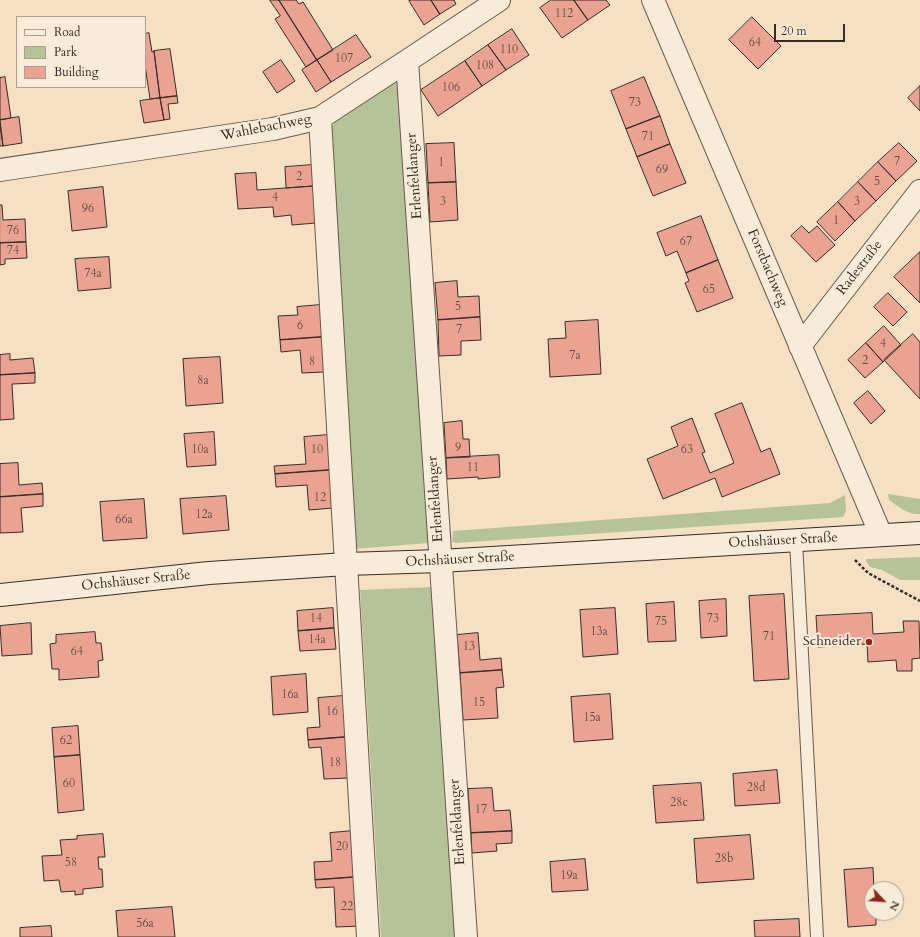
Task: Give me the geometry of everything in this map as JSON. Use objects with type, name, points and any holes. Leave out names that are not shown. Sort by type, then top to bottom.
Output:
[{"type":"street","name":"Wahlebachweg","points":[[0,170],[273,129],[320,118],[499,0]]},
{"type":"street","name":"Forstbachweg","points":[[653,0],[881,535]]},
{"type":"street","name":"Erlenfeldanger","points":[[408,61],[466,937]]},
{"type":"street","points":[[320,118],[368,937]]},
{"type":"street","name":"Radestraße","points":[[800,346],[920,191]]},
{"type":"street","name":"Ochshäuser Straße","points":[[0,595],[209,573],[346,564],[440,561],[920,533]]},
{"type":"lane","points":[[796,540],[817,937]]},
{"type":"path","points":[[834,538],[868,573],[920,601]]},
{"type":"green space","points":[[394,82],[400,86],[429,543],[353,549],[330,131],[336,120]]},
{"type":"green space","points":[[888,494],[920,499],[920,514],[908,512],[900,508],[889,500]]},
{"type":"green space","points":[[845,495],[846,511],[843,517],[456,543],[452,542],[453,531],[830,503]]},
{"type":"green space","points":[[920,557],[920,580],[900,580],[882,570],[870,567],[866,561],[867,559]]},
{"type":"green space","points":[[432,587],[456,937],[381,937],[360,590]]},
{"type":"building","points":[[270,0],[279,0],[317,60],[306,67],[275,19],[280,16]]},
{"type":"building","points":[[279,0],[296,0],[299,4],[303,2],[333,50],[317,60]]},
{"type":"building","points":[[431,0],[440,14],[424,25],[409,1]]},
{"type":"building","points":[[431,0],[454,0],[456,4],[440,14]]},
{"type":"building","points":[[551,0],[574,0],[588,20],[562,38],[540,8]]},
{"type":"building","points":[[574,0],[606,0],[610,5],[588,20]]},
{"type":"building","points":[[752,17],[781,46],[758,69],[729,40]]},
{"type":"building","points":[[512,29],[529,55],[506,70],[488,45]]},
{"type":"building","points":[[149,33],[152,52],[154,51],[160,98],[150,99],[146,72],[146,34]]},
{"type":"building","points":[[356,35],[371,57],[331,82],[317,60]]},
{"type":"building","points":[[488,45],[506,70],[482,86],[465,61]]},
{"type":"building","points":[[170,49],[177,96],[160,98],[154,51]]},
{"type":"building","points":[[281,60],[295,81],[277,93],[263,72]]},
{"type":"building","points":[[317,60],[331,82],[316,92],[302,70]]},
{"type":"building","points":[[465,61],[482,86],[438,116],[421,90]]},
{"type":"building","points":[[5,77],[11,118],[0,120],[0,78]]},
{"type":"building","points":[[644,77],[660,116],[626,129],[611,91]]},
{"type":"building","points":[[920,86],[920,111],[908,98]]},
{"type":"building","points":[[177,96],[178,103],[168,104],[170,119],[164,120],[160,98]]},
{"type":"building","points":[[160,98],[164,120],[144,123],[140,101]]},
{"type":"building","points":[[660,116],[670,144],[637,157],[626,129]]},
{"type":"building","points":[[19,117],[22,143],[3,146],[0,120]]},
{"type":"building","points":[[0,124],[3,146],[0,146]]},
{"type":"building","points":[[454,143],[456,182],[428,183],[426,144]]},
{"type":"building","points":[[899,143],[917,161],[896,181],[878,162]]},
{"type":"building","points":[[670,144],[686,183],[653,196],[637,157]]},
{"type":"building","points":[[878,162],[896,181],[876,201],[858,182]]},
{"type":"building","points":[[312,165],[313,186],[286,188],[285,167]]},
{"type":"building","points":[[256,173],[257,190],[313,186],[316,223],[292,225],[291,215],[274,217],[273,207],[238,209],[235,174]]},
{"type":"building","points":[[456,182],[458,220],[430,222],[428,183]]},
{"type":"building","points":[[858,182],[876,201],[855,221],[838,202]]},
{"type":"building","points":[[103,187],[107,227],[72,231],[68,191]]},
{"type":"building","points":[[838,202],[855,221],[835,241],[817,222]]},
{"type":"building","points":[[0,205],[2,205],[3,220],[25,219],[26,242],[0,243]]},
{"type":"building","points":[[701,216],[718,260],[686,273],[677,251],[666,256],[657,233]]},
{"type":"building","points":[[802,226],[809,233],[817,226],[835,245],[816,262],[791,236]]},
{"type":"building","points":[[26,242],[27,258],[5,259],[5,264],[0,265],[0,243]]},
{"type":"building","points":[[920,252],[920,303],[894,277]]},
{"type":"building","points":[[109,257],[111,288],[78,291],[75,259]]},
{"type":"building","points":[[718,260],[733,298],[697,312],[685,283],[689,281],[686,273]]},
{"type":"building","points":[[457,281],[458,297],[479,296],[480,317],[438,320],[435,283]]},
{"type":"building","points":[[888,293],[907,312],[893,326],[874,307]]},
{"type":"building","points":[[320,305],[322,337],[280,340],[278,316],[298,315],[297,307]]},
{"type":"building","points":[[480,317],[481,340],[461,341],[461,355],[439,356],[438,320]]},
{"type":"building","points":[[598,320],[601,374],[550,377],[548,339],[566,338],[565,322]]},
{"type":"building","points":[[884,326],[901,345],[883,362],[866,343]]},
{"type":"building","points":[[913,334],[920,342],[920,399],[884,360]]},
{"type":"building","points":[[322,337],[324,372],[302,373],[300,350],[281,352],[280,340]]},
{"type":"building","points":[[866,343],[883,362],[865,378],[848,360]]},
{"type":"building","points":[[10,354],[10,360],[33,358],[35,373],[0,375],[0,355]]},
{"type":"building","points":[[220,357],[223,403],[186,406],[183,359]]},
{"type":"building","points":[[35,373],[35,383],[12,384],[14,419],[0,420],[0,375]]},
{"type":"building","points":[[868,391],[885,411],[871,424],[854,403]]},
{"type":"building","points":[[742,403],[761,452],[770,448],[780,474],[722,497],[715,478],[663,499],[647,459],[678,446],[671,427],[692,418],[705,452],[702,453],[710,473],[734,463],[715,414]]},
{"type":"building","points":[[462,421],[463,439],[469,439],[470,457],[446,458],[444,423]]},
{"type":"building","points":[[214,432],[216,465],[187,467],[184,434]]},
{"type":"building","points":[[328,435],[331,470],[275,474],[274,466],[306,464],[304,437]]},
{"type":"building","points":[[499,455],[500,477],[447,479],[446,458]]},
{"type":"building","points":[[18,463],[19,485],[42,483],[43,494],[0,497],[0,464]]},
{"type":"building","points":[[331,470],[333,508],[309,510],[307,485],[276,487],[275,474]]},
{"type":"building","points":[[43,494],[43,506],[21,508],[23,532],[0,533],[0,497]]},
{"type":"building","points":[[226,496],[229,530],[183,534],[180,499]]},
{"type":"building","points":[[144,499],[147,538],[103,541],[100,502]]},
{"type":"building","points":[[784,594],[789,679],[754,681],[749,596]]},
{"type":"building","points":[[726,599],[727,636],[701,638],[699,601]]},
{"type":"building","points":[[674,602],[676,641],[648,642],[646,604]]},
{"type":"building","points":[[333,608],[334,628],[298,631],[297,611]]},
{"type":"building","points":[[615,608],[618,654],[583,657],[580,610]]},
{"type":"building","name":"Schneider","points":[[872,613],[873,634],[904,632],[903,621],[919,621],[920,658],[912,659],[912,671],[897,671],[896,660],[868,662],[867,644],[818,647],[816,616]]},
{"type":"building","points":[[31,623],[32,654],[2,656],[0,626]]},
{"type":"building","points":[[334,628],[336,649],[300,651],[298,631]]},
{"type":"building","points":[[95,632],[96,643],[101,643],[103,660],[98,661],[99,677],[59,680],[59,669],[52,669],[50,644],[56,643],[56,635]]},
{"type":"building","points":[[478,633],[480,660],[501,658],[502,670],[460,673],[457,635]]},
{"type":"building","points":[[502,670],[504,687],[496,688],[498,718],[463,720],[460,673]]},
{"type":"building","points":[[306,674],[308,712],[273,715],[271,677]]},
{"type":"building","points":[[610,694],[613,739],[574,742],[571,697]]},
{"type":"building","points":[[343,696],[346,737],[308,740],[307,728],[320,727],[318,698]]},
{"type":"building","points":[[78,726],[80,755],[54,757],[52,728]]},
{"type":"building","points":[[346,737],[349,778],[324,779],[321,747],[309,748],[308,740]]},
{"type":"building","points":[[80,755],[84,810],[58,813],[54,757]]},
{"type":"building","points":[[777,770],[780,803],[735,806],[733,774]]},
{"type":"building","points":[[701,783],[704,820],[656,823],[653,786]]},
{"type":"building","points":[[492,788],[494,811],[510,810],[512,831],[471,833],[468,789]]},
{"type":"building","points":[[353,831],[356,877],[315,880],[314,862],[332,861],[330,833]]},
{"type":"building","points":[[512,831],[512,843],[496,844],[497,851],[472,853],[471,833]]},
{"type":"building","points":[[103,834],[105,857],[98,857],[99,869],[102,869],[103,887],[83,889],[83,894],[75,895],[75,891],[61,892],[59,880],[44,881],[42,856],[62,855],[60,840],[77,839],[77,836]]},
{"type":"building","points":[[750,835],[754,879],[697,883],[694,839]]},
{"type":"building","points":[[585,859],[588,890],[552,892],[550,862]]},
{"type":"building","points":[[873,868],[874,881],[864,881],[864,921],[876,921],[876,925],[848,927],[844,870]]},
{"type":"building","points":[[356,877],[360,926],[336,927],[334,887],[316,888],[315,880]]},
{"type":"building","points":[[172,907],[175,937],[118,937],[116,911]]},
{"type":"building","points":[[799,919],[800,937],[755,937],[754,921]]},
{"type":"building","points":[[51,926],[52,937],[20,937],[20,928]]},
{"type":"place","name":"Schneider","points":[[869,642]]}]
